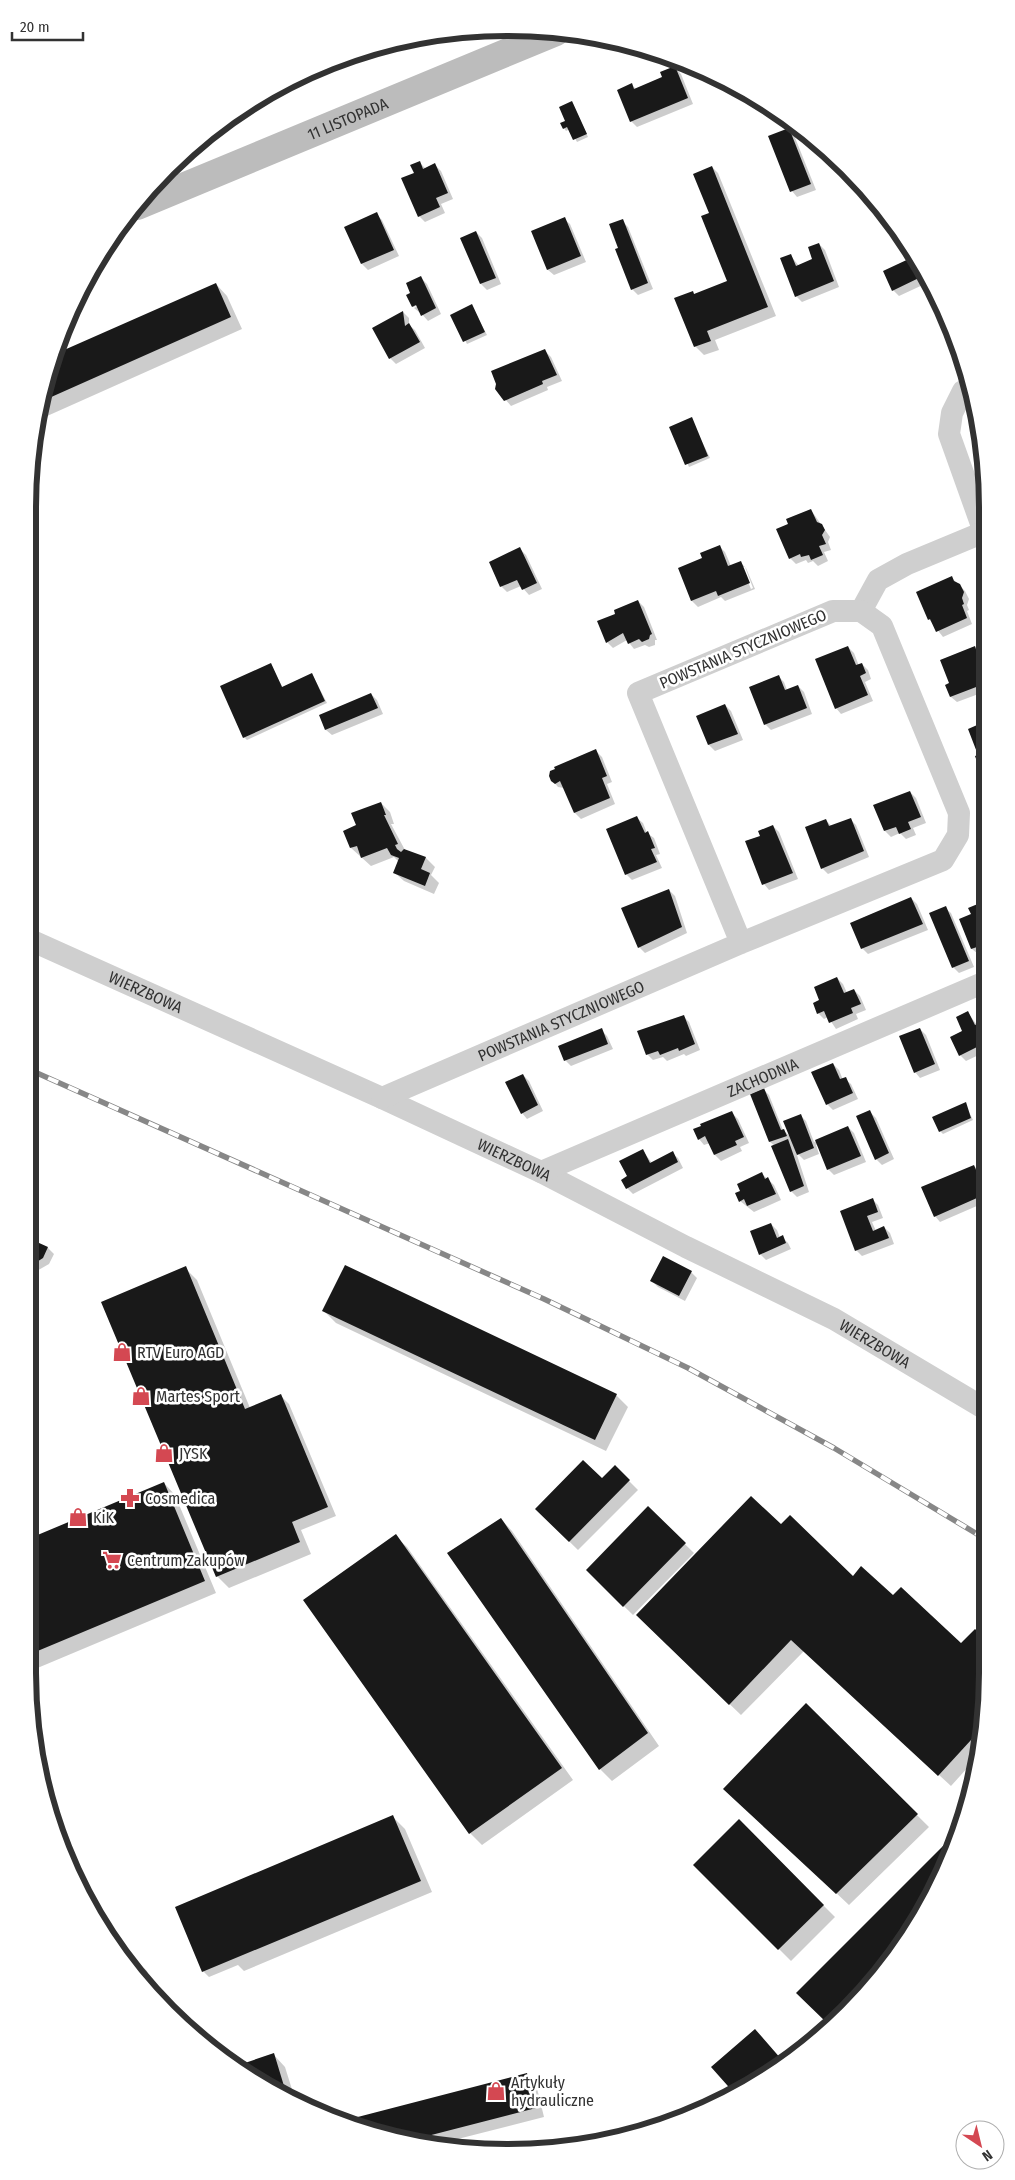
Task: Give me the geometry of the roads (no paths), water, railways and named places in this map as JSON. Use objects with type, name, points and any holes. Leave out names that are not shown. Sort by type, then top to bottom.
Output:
[{"type":"main road","name":"11 LISTOPADA","points":[[150,201],[543,37]]},
{"type":"street","points":[[964,391],[952,413],[949,434],[979,518]]},
{"type":"street","points":[[862,611],[878,580],[907,564],[979,534]]},
{"type":"street","name":"POWSTANIA STYCZNIOWEGO","points":[[382,1098],[741,943],[943,860],[958,835],[960,813],[882,626],[862,611],[832,611],[638,693],[741,943]]},
{"type":"street","name":"WIERZBOWA","points":[[36,943],[382,1098],[540,1172],[686,1248],[834,1319],[979,1405]]},
{"type":"street","name":"ZACHODNIA","points":[[540,1172],[979,985]]},
{"type":"railway","points":[[36,1073],[544,1299],[688,1368],[834,1448],[979,1535]]},
{"type":"place","name":"RTV Euro AGD","points":[[122,1352]]},
{"type":"place","name":"Martes Sport","points":[[141,1396]]},
{"type":"place","name":"JYSK","points":[[164,1453]]},
{"type":"place","name":"Cosmedica","points":[[130,1498]]},
{"type":"place","name":"KiK","points":[[78,1517]]},
{"type":"place","name":"Centrum Zakupów","points":[[112,1560]]},
{"type":"place","name":"Artykuły hydrauliczne","points":[[496,2091]]}]
